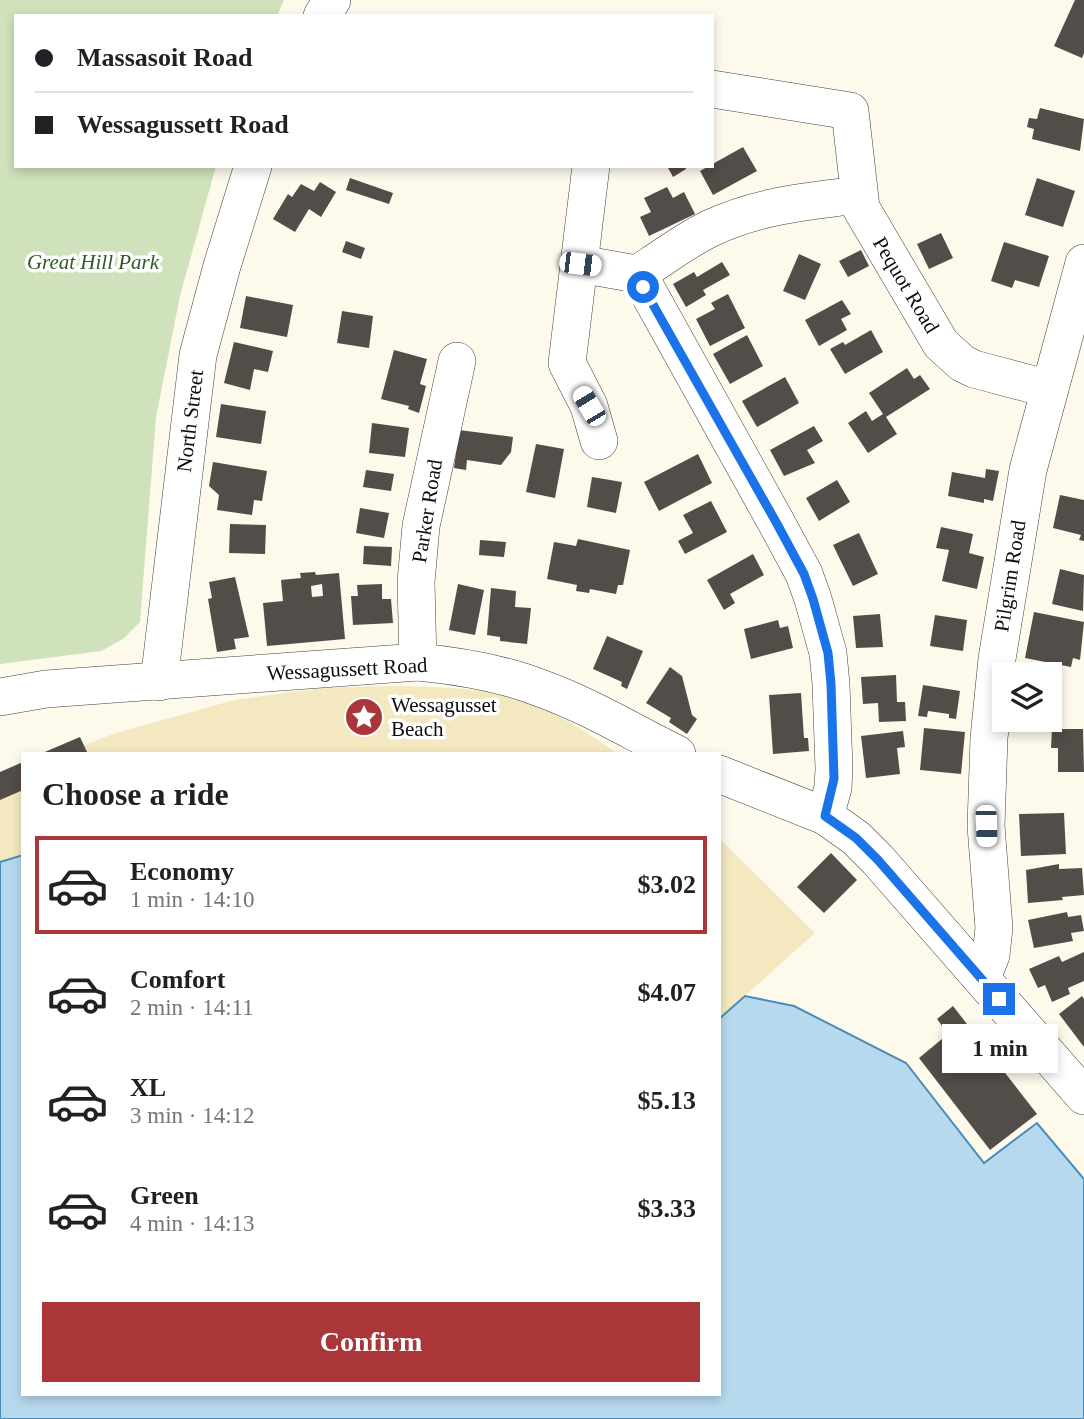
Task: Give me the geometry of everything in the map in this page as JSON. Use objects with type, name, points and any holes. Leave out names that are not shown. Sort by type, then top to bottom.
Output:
[{"type":"street","name":"Pequot Road","points":[[714,89],[850,111],[861,208],[941,344],[951,354],[975,369],[1049,389]]},
{"type":"street","name":"North Street","points":[[159,682],[198,355],[252,168]]},
{"type":"street","points":[[592,168],[567,363],[589,406],[599,441]]},
{"type":"street","points":[[825,816],[834,779],[831,684],[828,653],[813,599],[804,574],[776,522],[643,287],[642,275],[651,265],[696,236],[750,213],[805,201],[858,195]]},
{"type":"street","name":"Pilgrim Road","points":[[982,978],[991,955],[994,928],[986,826],[989,738],[997,659],[1028,470],[1084,263]]},
{"type":"street","points":[[580,264],[642,275]]},
{"type":"street","name":"Parker Road","points":[[418,663],[416,582],[421,526],[457,361]]},
{"type":"street","name":"Wessagussett Road","points":[[0,697],[46,689],[337,666],[418,663],[470,669],[540,687],[673,752]]},
{"type":"street","points":[[721,775],[825,816],[856,838],[1084,1096]]},
{"type":"green space","name":"Great Hill Park","points":[[0,0],[284,0],[278,14],[14,14],[14,168],[215,168],[180,296],[156,417],[140,622],[123,639],[101,651],[0,664]]},
{"type":"sand","name":"Wessagusset Beach","points":[[392,686],[460,689],[510,696],[562,718],[615,752],[68,752],[113,734],[234,700],[321,688]]},
{"type":"sand","points":[[21,772],[21,856],[0,862],[0,780]]},
{"type":"sand","points":[[721,840],[815,933],[721,1017]]},
{"type":"water","points":[[21,856],[21,1396],[721,1396],[721,1017],[745,996],[794,1006],[906,1063],[984,1163],[1037,1123],[1084,1179],[1084,1419],[0,1419],[0,862]]},
{"type":"building","points":[[1075,0],[1084,0],[1082,58],[1054,46]]},
{"type":"building","points":[[1040,108],[1084,119],[1080,151],[1032,139],[1034,129],[1027,127],[1029,118],[1037,119]]},
{"type":"building","points":[[743,147],[757,171],[713,195],[700,171],[714,168],[714,163]]},
{"type":"building","points":[[668,168],[686,168],[686,169],[673,177]]},
{"type":"building","points":[[350,178],[393,193],[389,204],[346,190]]},
{"type":"building","points":[[1037,178],[1075,191],[1063,227],[1025,215]]},
{"type":"building","points":[[320,182],[336,192],[321,217],[309,209],[295,232],[273,219],[288,194],[292,197],[301,184],[314,191]]},
{"type":"building","points":[[667,187],[673,198],[684,192],[695,214],[649,236],[640,217],[651,212],[644,198]]},
{"type":"building","points":[[941,233],[953,258],[929,269],[917,244]]},
{"type":"building","points":[[346,241],[365,248],[361,259],[342,252]]},
{"type":"building","points":[[1004,242],[1049,256],[1039,287],[1015,280],[1012,288],[991,281]]},
{"type":"building","points":[[861,250],[869,266],[848,277],[839,261]]},
{"type":"building","points":[[799,254],[821,264],[805,300],[783,291]]},
{"type":"building","points":[[722,262],[730,275],[703,290],[706,295],[686,307],[673,284],[694,272],[697,277]]},
{"type":"building","points":[[728,294],[745,328],[710,346],[696,319],[715,309],[711,303]]},
{"type":"building","points":[[246,296],[293,305],[287,337],[240,328]]},
{"type":"building","points":[[842,300],[851,314],[841,319],[847,330],[819,346],[805,320]]},
{"type":"building","points":[[342,311],[373,316],[369,348],[337,343]]},
{"type":"building","points":[[871,330],[883,352],[845,374],[830,349],[843,342],[845,345]]},
{"type":"building","points":[[747,335],[763,366],[730,384],[713,354]]},
{"type":"building","points":[[234,342],[273,351],[268,372],[254,369],[250,390],[224,383]]},
{"type":"building","points":[[394,350],[427,359],[420,384],[426,386],[419,413],[408,409],[409,406],[381,399]]},
{"type":"building","points":[[907,368],[914,379],[920,375],[930,389],[886,417],[897,434],[868,453],[848,423],[866,411],[872,421],[883,414],[869,393]]},
{"type":"building","points":[[785,377],[799,403],[757,427],[742,401]]},
{"type":"building","points":[[221,404],[266,411],[261,444],[216,437]]},
{"type":"building","points":[[372,423],[409,428],[405,457],[369,453]]},
{"type":"building","points":[[814,426],[823,441],[807,450],[815,463],[784,476],[770,450]]},
{"type":"building","points":[[459,430],[513,437],[511,452],[501,465],[467,460],[466,470],[454,468]]},
{"type":"building","points":[[536,444],[564,449],[555,498],[526,492]]},
{"type":"building","points":[[698,454],[712,483],[659,511],[644,482]]},
{"type":"building","points":[[213,462],[267,471],[262,501],[254,500],[252,515],[217,510],[219,495],[209,486]]},
{"type":"building","points":[[986,469],[999,471],[993,501],[984,499],[984,503],[948,496],[952,472],[985,478]]},
{"type":"building","points":[[366,470],[394,474],[391,491],[363,487]]},
{"type":"building","points":[[592,477],[622,482],[616,513],[587,507]]},
{"type":"building","points":[[837,480],[850,502],[819,521],[806,498]]},
{"type":"building","points":[[1060,495],[1084,500],[1084,541],[1079,540],[1081,535],[1053,528]]},
{"type":"building","points":[[711,501],[727,532],[685,554],[678,541],[693,533],[683,515]]},
{"type":"building","points":[[360,508],[389,513],[384,538],[356,533]]},
{"type":"building","points":[[230,524],[266,525],[265,554],[229,553]]},
{"type":"building","points":[[941,527],[973,534],[969,553],[984,557],[977,589],[942,581],[949,550],[936,548]]},
{"type":"building","points":[[859,533],[878,574],[853,586],[833,545]]},
{"type":"building","points":[[578,539],[630,550],[623,585],[618,585],[616,594],[590,589],[589,593],[576,591],[577,585],[547,579],[554,542],[576,546]]},
{"type":"building","points":[[480,540],[506,542],[504,557],[479,555]]},
{"type":"building","points":[[364,546],[392,547],[391,566],[363,564]]},
{"type":"building","points":[[753,554],[764,575],[730,594],[735,603],[724,610],[707,580]]},
{"type":"building","points":[[1060,569],[1084,575],[1083,611],[1052,604]]},
{"type":"building","points":[[300,573],[339,573],[345,639],[267,646],[263,603],[283,601],[281,580],[301,578]],"holes":[[[322,584],[323,596],[312,597],[311,586]]]},
{"type":"building","points":[[235,577],[249,637],[234,639],[236,649],[217,652],[208,599],[212,598],[209,582]]},
{"type":"building","points":[[382,584],[382,599],[391,599],[393,623],[353,625],[351,596],[358,596],[357,585]]},
{"type":"building","points":[[458,584],[484,590],[475,635],[449,630]]},
{"type":"building","points":[[491,588],[516,591],[515,607],[531,608],[527,644],[500,641],[500,637],[487,635]]},
{"type":"building","points":[[1034,612],[1084,622],[1080,660],[1073,658],[1071,667],[1062,665],[1062,662],[1025,658]]},
{"type":"building","points":[[880,614],[883,647],[856,648],[853,616]]},
{"type":"building","points":[[935,615],[967,620],[963,651],[930,646]]},
{"type":"building","points":[[778,620],[780,628],[788,626],[793,648],[751,659],[744,629]]},
{"type":"building","points":[[607,636],[643,651],[627,689],[621,686],[622,682],[593,669]]},
{"type":"building","points":[[670,667],[682,676],[692,715],[697,719],[687,734],[669,722],[671,718],[646,703]]},
{"type":"building","points":[[896,675],[897,702],[905,702],[906,721],[879,722],[878,703],[863,704],[861,677]]},
{"type":"building","points":[[923,685],[960,691],[956,719],[949,718],[949,714],[928,711],[927,717],[918,716]]},
{"type":"building","points":[[801,693],[804,738],[808,738],[809,751],[773,754],[769,695]]},
{"type":"building","points":[[924,728],[965,732],[961,774],[920,770]]},
{"type":"building","points":[[1083,729],[1084,772],[1058,772],[1058,748],[1051,748],[1052,732]]},
{"type":"building","points":[[903,731],[905,747],[897,748],[900,774],[866,778],[861,736]]},
{"type":"building","points":[[80,737],[87,752],[45,752]]},
{"type":"building","points":[[21,763],[21,791],[0,800],[0,772]]},
{"type":"building","points":[[1064,813],[1066,854],[1021,856],[1019,814]]},
{"type":"building","points":[[831,853],[857,880],[824,913],[797,887]]},
{"type":"building","points":[[1059,864],[1059,869],[1082,868],[1084,895],[1028,903],[1026,870]]},
{"type":"building","points":[[1067,912],[1068,917],[1081,915],[1084,931],[1071,933],[1073,941],[1034,948],[1028,920]]},
{"type":"building","points":[[1084,952],[1084,981],[1068,988],[1070,994],[1052,1002],[1045,985],[1038,988],[1029,969],[1059,956],[1062,962]]},
{"type":"building","points":[[1082,996],[1084,999],[1084,1047],[1059,1014]]},
{"type":"building","points":[[953,1006],[1037,1114],[990,1150],[919,1058],[948,1034],[937,1019]]},
{"type":"place","name":"Wessagusset Beach","points":[[364,717]]},
{"type":"route","points":[[643,287],[776,522],[804,574],[813,599],[828,653],[831,684],[834,779],[825,816],[856,838],[878,860],[999,999]]}]
